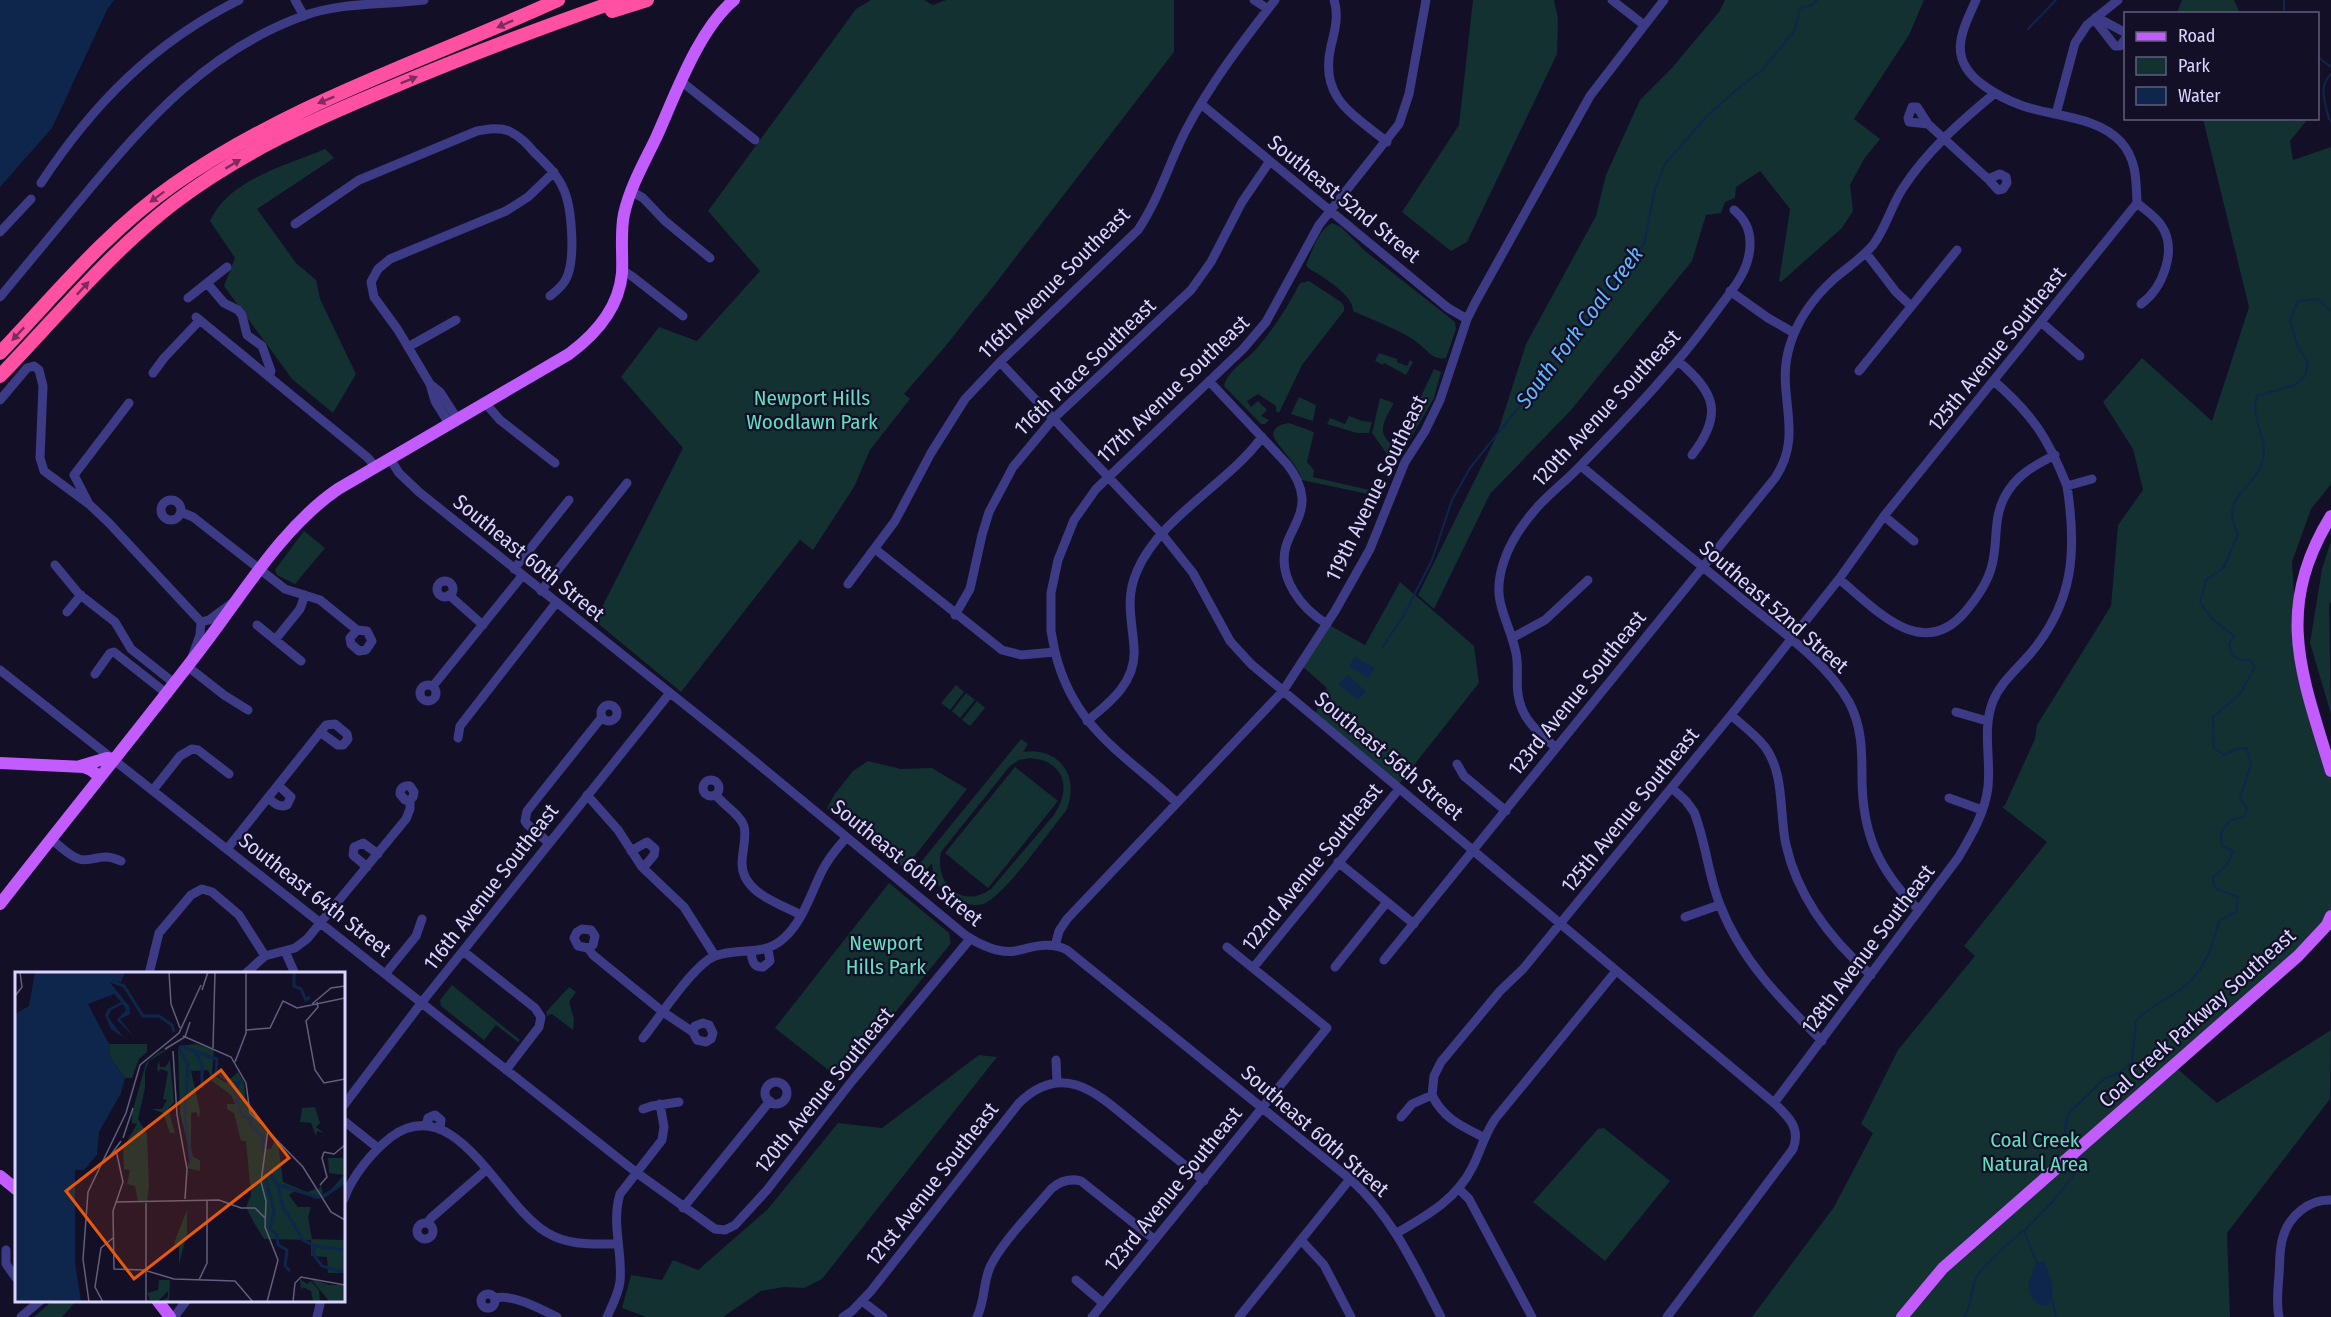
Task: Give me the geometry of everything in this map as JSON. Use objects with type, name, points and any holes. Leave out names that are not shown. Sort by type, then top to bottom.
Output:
[{"type":"highway","points":[[0,353],[137,212],[205,163],[316,104],[500,27],[558,0]]},
{"type":"highway","points":[[0,376],[130,241],[173,203],[255,151],[315,120],[413,78],[620,0]]},
{"type":"highway","points":[[517,38],[648,0]]},
{"type":"main road","points":[[0,904],[260,570],[310,510],[338,489],[454,423],[584,343],[598,329],[611,310],[619,288],[622,270],[622,227],[631,191],[682,82],[716,18],[734,0]]},
{"type":"main road","points":[[2331,516],[2307,567],[2297,611],[2296,634],[2302,670],[2331,771]]},
{"type":"main road","points":[[78,767],[105,759],[114,759]]},
{"type":"main road","points":[[0,763],[78,767],[90,769],[100,777]]},
{"type":"main road","name":"Coal Creek Parkway Southeast","points":[[1902,1317],[1943,1268],[2298,956],[2330,923]]},
{"type":"main road","points":[[0,1176],[15,1188]]},
{"type":"main road","points":[[159,1302],[172,1317]]},
{"type":"street","points":[[41,183],[63,150],[111,92],[193,26],[239,0]]},
{"type":"street","points":[[296,0],[304,16]]},
{"type":"street","points":[[0,297],[134,135],[178,92],[239,45],[304,16],[363,5],[424,0]]},
{"type":"street","points":[[1254,0],[1268,9]]},
{"type":"street","name":"116th Avenue Southeast","points":[[848,584],[904,507],[931,453],[954,415],[976,386],[1138,230],[1153,206],[1181,140],[1201,104],[1275,0]]},
{"type":"street","points":[[1334,0],[1337,14],[1328,66],[1332,88],[1344,108],[1387,142]]},
{"type":"street","name":"117th Avenue Southeast","points":[[1177,803],[1108,744],[1087,721],[1066,686],[1055,652],[1050,609],[1058,560],[1074,520],[1096,489],[1243,349],[1266,322],[1312,238],[1330,211],[1387,142],[1405,112],[1426,0]]},
{"type":"street","points":[[1612,0],[1644,25]]},
{"type":"street","name":"119th Avenue Southeast","points":[[1055,946],[1059,931],[1067,919],[1283,691],[1327,624],[1365,558],[1405,462],[1433,416],[1467,319],[1590,96],[1664,0]]},
{"type":"street","points":[[1976,0],[1961,39],[1960,49],[1963,64],[1977,81],[1995,93],[2025,107],[2105,129],[2122,143],[2133,161],[2136,203],[2162,226],[2168,242],[2168,261],[2148,299],[2140,304]]},
{"type":"street","points":[[2056,114],[2071,52],[2081,33],[2095,18],[2118,0]]},
{"type":"street","points":[[2095,18],[2124,32]]},
{"type":"street","points":[[2095,18],[2115,46],[2121,45],[2124,41]]},
{"type":"street","points":[[682,82],[755,140]]},
{"type":"street","points":[[1730,291],[1794,333],[1813,301],[1866,253],[1881,232],[1904,187],[1943,138],[1995,93]]},
{"type":"street","name":"Southeast 52nd Street","points":[[1201,104],[1448,308],[1467,319]]},
{"type":"street","points":[[1928,124],[1988,179]]},
{"type":"street","points":[[295,224],[359,180],[477,131],[496,129],[514,134],[554,172],[568,200],[571,255],[567,278],[550,296]]},
{"type":"street","name":"116th Place Southeast","points":[[955,615],[970,589],[981,535],[1000,489],[1013,466],[1053,419],[1191,290],[1211,262],[1242,202],[1270,161]]},
{"type":"street","points":[[454,423],[440,392],[430,384],[398,330],[378,305],[371,289],[371,282],[378,268],[390,259],[514,206],[554,172]]},
{"type":"street","points":[[631,191],[643,198],[658,215],[710,258]]},
{"type":"street","points":[[0,232],[31,199]]},
{"type":"street","name":"125th Avenue Southeast","points":[[1432,1095],[1434,1076],[1442,1062],[1500,991],[1523,969],[1731,715],[1839,579],[1884,516],[2136,203]]},
{"type":"street","name":"120th Avenue Southeast","points":[[1556,748],[1527,722],[1523,713],[1518,693],[1518,663],[1498,595],[1497,586],[1504,559],[1535,509],[1581,466],[1678,361],[1746,267],[1750,248],[1748,227],[1746,221],[1734,210]]},
{"type":"street","points":[[1859,371],[1957,250]]},
{"type":"street","points":[[1866,253],[1896,292],[1911,306]]},
{"type":"street","points":[[188,298],[226,267]]},
{"type":"street","points":[[622,270],[633,276],[683,316]]},
{"type":"street","points":[[207,283],[224,303],[238,310],[242,315],[247,335],[262,346],[271,371],[269,377]]},
{"type":"street","points":[[153,374],[198,318],[367,457],[376,467]]},
{"type":"street","points":[[408,347],[456,320]]},
{"type":"street","points":[[2041,322],[2080,356]]},
{"type":"street","name":"123rd Avenue Southeast","points":[[1384,960],[1775,478],[1790,444],[1784,379],[1786,360],[1794,333]]},
{"type":"street","points":[[1678,361],[1703,383],[1711,405],[1708,430],[1692,455]]},
{"type":"street","name":"Southeast 56th Street","points":[[1000,362],[1162,534],[1193,573],[1230,641],[1251,664],[1774,1103],[1790,1119],[1796,1131],[1796,1137],[1788,1157],[1667,1317]]},
{"type":"street","points":[[0,400],[27,368],[36,368],[42,378],[40,458],[42,466],[47,474],[90,505],[201,622],[200,635],[189,664],[217,690],[248,710]]},
{"type":"street","points":[[1209,381],[1287,464],[1301,488],[1302,506],[1285,554],[1290,584],[1306,609],[1327,624]]},
{"type":"street","points":[[1956,712],[1987,721],[1999,690],[2030,655],[2049,627],[2066,588],[2073,549],[2072,518],[2067,486],[2055,455],[2036,423],[2016,400],[1994,381]]},
{"type":"street","points":[[90,505],[74,475],[129,403]]},
{"type":"street","points":[[486,404],[500,420],[555,463]]},
{"type":"street","points":[[1087,721],[1111,703],[1129,675],[1134,657],[1129,606],[1131,590],[1142,561],[1162,534],[1262,437]]},
{"type":"street","points":[[1839,579],[1889,620],[1905,630],[1915,633],[1947,628],[1962,615],[1981,591],[1992,566],[1997,518],[2005,497],[2025,472],[2055,455]]},
{"type":"street","name":"Southeast 60th Street","points":[[390,459],[399,473],[418,492],[780,782],[970,939],[1004,951],[1036,946],[1055,946],[1073,954],[1263,1108],[1350,1179],[1375,1203],[1397,1233],[1442,1317]]},
{"type":"street","name":"Southeast 52nd Street","points":[[1581,466],[1791,640],[1834,680],[1851,706],[1860,737],[1862,803],[1868,832],[1882,866],[1902,894],[1919,910]]},
{"type":"street","points":[[2067,486],[2092,479]]},
{"type":"street","points":[[541,591],[627,483]]},
{"type":"street","points":[[514,569],[568,500]]},
{"type":"street","points":[[181,512],[193,517],[285,589],[325,603],[357,630]]},
{"type":"street","points":[[1884,516],[1914,541]]},
{"type":"street","points":[[875,549],[991,644],[1010,653],[1021,655],[1055,652]]},
{"type":"street","points":[[56,565],[81,595],[115,622],[131,649],[170,688]]},
{"type":"street","points":[[433,686],[522,576]]},
{"type":"street","points":[[1512,638],[1545,620],[1588,580]]},
{"type":"street","points":[[67,612],[81,595]]},
{"type":"street","points":[[275,640],[300,609],[305,595]]},
{"type":"street","points":[[449,595],[483,625]]},
{"type":"street","points":[[201,622],[209,620],[227,605],[238,600]]},
{"type":"street","points":[[458,738],[460,726],[556,603]]},
{"type":"street","points":[[257,625],[301,661]]},
{"type":"street","points":[[95,674],[110,653],[114,652],[170,688]]},
{"type":"street","name":"Southeast 64th Street","points":[[0,670],[637,1173],[709,1226],[725,1230]]},
{"type":"street","name":"116th Avenue Southeast","points":[[345,1104],[422,1002],[669,694]]},
{"type":"street","points":[[1731,715],[1756,737],[1774,763],[1786,846],[1799,884],[1808,901],[1837,943],[1870,975]]},
{"type":"street","points":[[549,843],[531,829],[525,821],[529,807],[602,717]]},
{"type":"street","name":"128th Avenue Southeast","points":[[1774,1103],[1958,858],[1976,825],[1988,785],[1987,721]]},
{"type":"street","points":[[227,849],[320,732]]},
{"type":"street","points":[[153,790],[180,756],[192,749],[198,750],[229,774]]},
{"type":"street","points":[[1457,764],[1464,776],[1506,811]]},
{"type":"street","points":[[268,798],[282,807],[287,805],[291,797],[278,785]]},
{"type":"street","points":[[1672,788],[1694,812],[1719,905],[1740,946],[1769,987],[1822,1041]]},
{"type":"street","name":"122nd Avenue Southeast","points":[[1253,968],[1399,789]]},
{"type":"street","points":[[588,795],[618,830],[643,868],[684,907],[715,956]]},
{"type":"street","points":[[716,795],[736,814],[743,825],[745,832],[742,864],[745,878],[753,889],[801,915]]},
{"type":"street","points":[[1949,798],[1982,810]]},
{"type":"street","points":[[247,972],[264,956],[301,945],[406,819],[410,809],[410,800]]},
{"type":"street","points":[[643,1038],[696,971],[715,956],[768,949],[790,932],[801,915],[827,861],[846,838]]},
{"type":"street","points":[[51,839],[79,859],[105,855],[121,861]]},
{"type":"street","points":[[631,851],[647,842],[655,849],[654,855],[643,868]]},
{"type":"street","points":[[367,867],[353,855],[354,847],[363,843],[378,854]]},
{"type":"street","points":[[1338,862],[1414,924]]},
{"type":"street","points":[[149,972],[156,939],[163,927],[191,895],[199,890],[207,890],[244,920],[264,956]]},
{"type":"street","points":[[1335,967],[1386,902]]},
{"type":"street","points":[[1685,917],[1719,905]]},
{"type":"street","points":[[386,973],[416,936],[422,919]]},
{"type":"street","name":"120th Avenue Southeast","points":[[725,1230],[735,1225],[767,1191],[852,1081],[970,939]]},
{"type":"street","points":[[1227,947],[1253,968]]},
{"type":"street","points":[[588,948],[593,955],[663,1012],[693,1032]]},
{"type":"street","points":[[751,952],[753,963],[758,967],[763,967],[770,961],[768,949]]},
{"type":"street","points":[[285,951],[294,972]]},
{"type":"street","points":[[463,951],[535,1008],[541,1017],[539,1027],[506,1070]]},
{"type":"street","name":"123rd Avenue Southeast","points":[[1092,1317],[1327,1028],[1253,968]]},
{"type":"street","points":[[1397,1233],[1437,1210],[1459,1189],[1474,1164],[1483,1137],[1495,1119],[1616,971]]},
{"type":"street","points":[[1056,1060],[1057,1082],[1077,1084],[1096,1092],[1204,1181]]},
{"type":"street","name":"121st Avenue Southeast","points":[[843,1317],[862,1301],[1019,1103],[1040,1087],[1057,1082]]},
{"type":"street","points":[[1401,1117],[1412,1104],[1432,1095],[1449,1119],[1483,1137]]},
{"type":"street","points":[[683,1208],[770,1101]]},
{"type":"street","points":[[643,1109],[679,1102]]},
{"type":"street","points":[[607,1317],[620,1284],[616,1214],[618,1200],[662,1140],[664,1128],[660,1104]]},
{"type":"street","points":[[433,1115],[441,1120],[433,1127],[428,1118],[433,1115]]},
{"type":"street","points":[[345,1122],[378,1148]]},
{"type":"street","points":[[345,1197],[354,1178],[378,1148],[395,1134],[405,1129],[433,1127],[461,1141],[530,1220],[547,1233],[582,1244],[617,1244]]},
{"type":"street","points":[[427,1223],[486,1170]]},
{"type":"street","points":[[977,1317],[983,1301],[987,1277],[994,1260],[1051,1189],[1059,1183],[1071,1179],[1081,1181],[1155,1240]]},
{"type":"street","points":[[1239,1317],[1350,1179]]},
{"type":"street","points":[[1459,1189],[1469,1199],[1532,1317]]},
{"type":"street","points":[[2279,1317],[2277,1295],[2283,1237],[2296,1216],[2307,1205],[2331,1200]]},
{"type":"street","points":[[1301,1240],[1324,1265],[1351,1317]]},
{"type":"street","points":[[6,1250],[6,1264],[15,1277]]},
{"type":"street","points":[[1076,1280],[1103,1303]]},
{"type":"street","points":[[495,1298],[503,1297],[557,1317]]},
{"type":"street","points":[[862,1301],[883,1317]]},
{"type":"street","points":[[21,1317],[38,1302]]},
{"type":"street","points":[[172,1317],[185,1302]]},
{"type":"street","points":[[317,1317],[321,1302]]},
{"type":"green space","name":"Newport Hills Woodlawn Park","points":[[871,0],[924,0],[933,5],[946,0],[1174,0],[1174,52],[995,284],[904,394],[910,399],[870,450],[854,487],[813,550],[800,540],[681,692],[595,621],[683,448],[621,377],[659,327],[697,341],[760,271],[708,211],[856,9]]},
{"type":"green space","points":[[1473,0],[1554,0],[1558,19],[1557,54],[1467,242],[1451,251],[1402,212],[1459,125]]},
{"type":"green space","points":[[1725,0],[1924,0],[1909,35],[1854,119],[1880,139],[1864,159],[1850,185],[1853,211],[1842,228],[1781,282],[1779,281],[1790,209],[1760,171],[1736,187],[1735,198],[1725,202],[1721,213],[1706,215],[1692,261],[1572,409],[1490,494],[1434,609],[1418,595],[1497,435],[1526,344],[1596,216],[1606,175],[1640,100],[1671,69],[1719,12]]},
{"type":"green space","points":[[2182,0],[2234,0],[2240,12],[2177,12]]},
{"type":"green space","name":"Coal Creek Natural Area","points":[[2203,120],[2307,120],[2290,141],[2293,160],[2331,147],[2331,484],[2311,509],[2292,562],[2297,637],[2331,774],[2331,912],[2327,925],[2174,1066],[2217,1103],[2331,1030],[2330,1099],[2227,1233],[2230,1317],[1752,1317],[1834,1207],[1873,1133],[1861,1124],[1898,1050],[1975,956],[1964,946],[2047,842],[2002,807],[2005,805],[2035,739],[2037,725],[2111,606],[2118,525],[2143,490],[2133,449],[2103,402],[2142,358],[2212,421],[2249,307]]},
{"type":"green space","points":[[325,149],[334,158],[257,209],[296,263],[316,280],[320,299],[356,374],[333,413],[292,379],[224,286],[235,258],[210,221],[230,194],[244,184],[276,168]]},
{"type":"green space","points":[[1332,223],[1341,227],[1365,251],[1455,322],[1456,329],[1446,358],[1437,358],[1405,334],[1353,311],[1352,305],[1342,292],[1308,268],[1306,265],[1316,242],[1327,226]]},
{"type":"green space","points":[[1309,281],[1341,302],[1344,311],[1302,365],[1279,413],[1276,411],[1276,406],[1258,394],[1247,401],[1251,407],[1258,401],[1267,410],[1261,416],[1269,420],[1261,424],[1224,386],[1226,380],[1270,332],[1300,283]]},
{"type":"green space","points":[[1379,353],[1397,359],[1397,362],[1407,366],[1410,360],[1413,362],[1406,375],[1384,363],[1383,365],[1375,361]]},
{"type":"green space","points":[[1434,369],[1441,372],[1434,398],[1409,441],[1402,436]]},
{"type":"green space","points":[[1299,397],[1316,405],[1313,421],[1291,414]]},
{"type":"green space","points":[[1380,398],[1394,403],[1383,426],[1383,431],[1388,441],[1399,449],[1390,478],[1387,479],[1384,474],[1387,454],[1372,433]]},
{"type":"green space","points":[[1349,416],[1372,422],[1369,433],[1357,433],[1327,424],[1330,418],[1345,424]]},
{"type":"green space","points":[[1289,423],[1314,432],[1307,462],[1314,470],[1313,477],[1382,493],[1382,497],[1302,480],[1273,436],[1274,430]]},
{"type":"green space","points":[[304,531],[325,548],[295,584],[277,575],[275,570]]},
{"type":"green space","points":[[2331,541],[2331,602],[2329,604],[2331,714],[2310,643],[2322,569]]},
{"type":"green space","points":[[1400,582],[1474,646],[1479,683],[1399,784],[1315,714],[1327,688],[1303,667],[1329,625],[1365,645]]},
{"type":"green space","points":[[956,685],[964,692],[950,710],[941,703]]},
{"type":"green space","points":[[966,693],[975,700],[960,718],[952,711]]},
{"type":"green space","points":[[977,701],[985,708],[970,726],[962,720]]},
{"type":"green space","points":[[1021,739],[1028,744],[1023,752],[1036,751],[1047,754],[1064,766],[1071,787],[1066,811],[1015,876],[992,898],[983,904],[976,905],[950,897],[938,885],[932,863],[919,878],[912,873]],"holes":[[[1030,758],[1049,763],[1060,774],[1064,788],[1058,808],[991,889],[980,895],[970,897],[961,895],[946,883],[940,864],[941,852],[1010,766],[1019,760]]]},
{"type":"green space","points":[[868,761],[901,769],[932,768],[967,789],[907,866],[901,866],[827,808],[853,771]]},
{"type":"green space","points":[[1015,767],[1058,801],[988,888],[945,853]]},
{"type":"green space","name":"Newport Hills Park","points":[[889,883],[949,933],[951,943],[841,1080],[775,1028]]},
{"type":"green space","points":[[452,985],[520,1040],[518,1042],[496,1025],[484,1040],[441,1006],[440,1000]]},
{"type":"green space","points":[[569,987],[576,992],[569,1002],[574,1019],[573,1030],[552,1014],[547,1016],[546,1012]]},
{"type":"green space","points":[[979,1055],[997,1057],[822,1279],[804,1288],[784,1287],[761,1291],[723,1317],[646,1317],[622,1308],[631,1275],[662,1280],[673,1260],[698,1270],[767,1210],[838,1123],[882,1128]]},
{"type":"green space","points":[[1604,1128],[1670,1181],[1605,1261],[1533,1202],[1598,1129]]},
{"type":"green space","points":[[51,1302],[75,1302],[62,1317],[34,1317]]},
{"type":"water","points":[[0,0],[114,0],[107,10],[52,128],[0,187]]},
{"type":"water","points":[[1355,656],[1374,668],[1368,678],[1349,666]]},
{"type":"water","points":[[1347,675],[1366,691],[1358,700],[1339,684]]},
{"type":"water","points":[[2044,1261],[2053,1288],[2048,1305],[2040,1306],[2029,1291],[2029,1281],[2036,1263]]},
{"type":"waterway","name":"South Fork Coal Creek","points":[[1382,648],[1404,615],[1432,560],[1452,500],[1470,468],[1580,331],[1609,287],[1644,244],[1655,189],[1665,164],[1706,117],[1762,70],[1795,30],[1800,8],[1812,5],[1817,0]]},
{"type":"waterway","points":[[2028,29],[2056,0]]},
{"type":"waterway","points":[[2284,0],[2284,12]]},
{"type":"waterway","points":[[2319,58],[2331,67]]},
{"type":"waterway","points":[[2331,74],[2324,89],[2326,107],[2331,121]]},
{"type":"waterway","points":[[2068,1140],[2065,1129],[2069,1113],[2105,1078],[2119,1073],[2132,1062],[2136,1020],[2180,990],[2195,976],[2210,950],[2219,921],[2236,912],[2238,897],[2217,889],[2213,877],[2227,865],[2233,851],[2222,846],[2221,832],[2230,820],[2244,817],[2247,809],[2240,798],[2251,765],[2247,748],[2236,749],[2224,755],[2214,748],[2213,717],[2240,694],[2255,667],[2249,659],[2242,661],[2232,655],[2229,644],[2234,636],[2213,620],[2200,602],[2206,580],[2224,567],[2238,534],[2232,509],[2236,500],[2257,474],[2262,463],[2264,451],[2255,410],[2257,396],[2295,385],[2305,376],[2308,363],[2297,345],[2290,320],[2298,301],[2318,299],[2331,311]]},
{"type":"waterway","points":[[2037,1264],[2024,1231],[2074,1175]]},
{"type":"waterway","points":[[1964,1317],[1978,1275],[1996,1254],[2023,1231]]},
{"type":"waterway","points":[[2051,1296],[2056,1317]]}]
